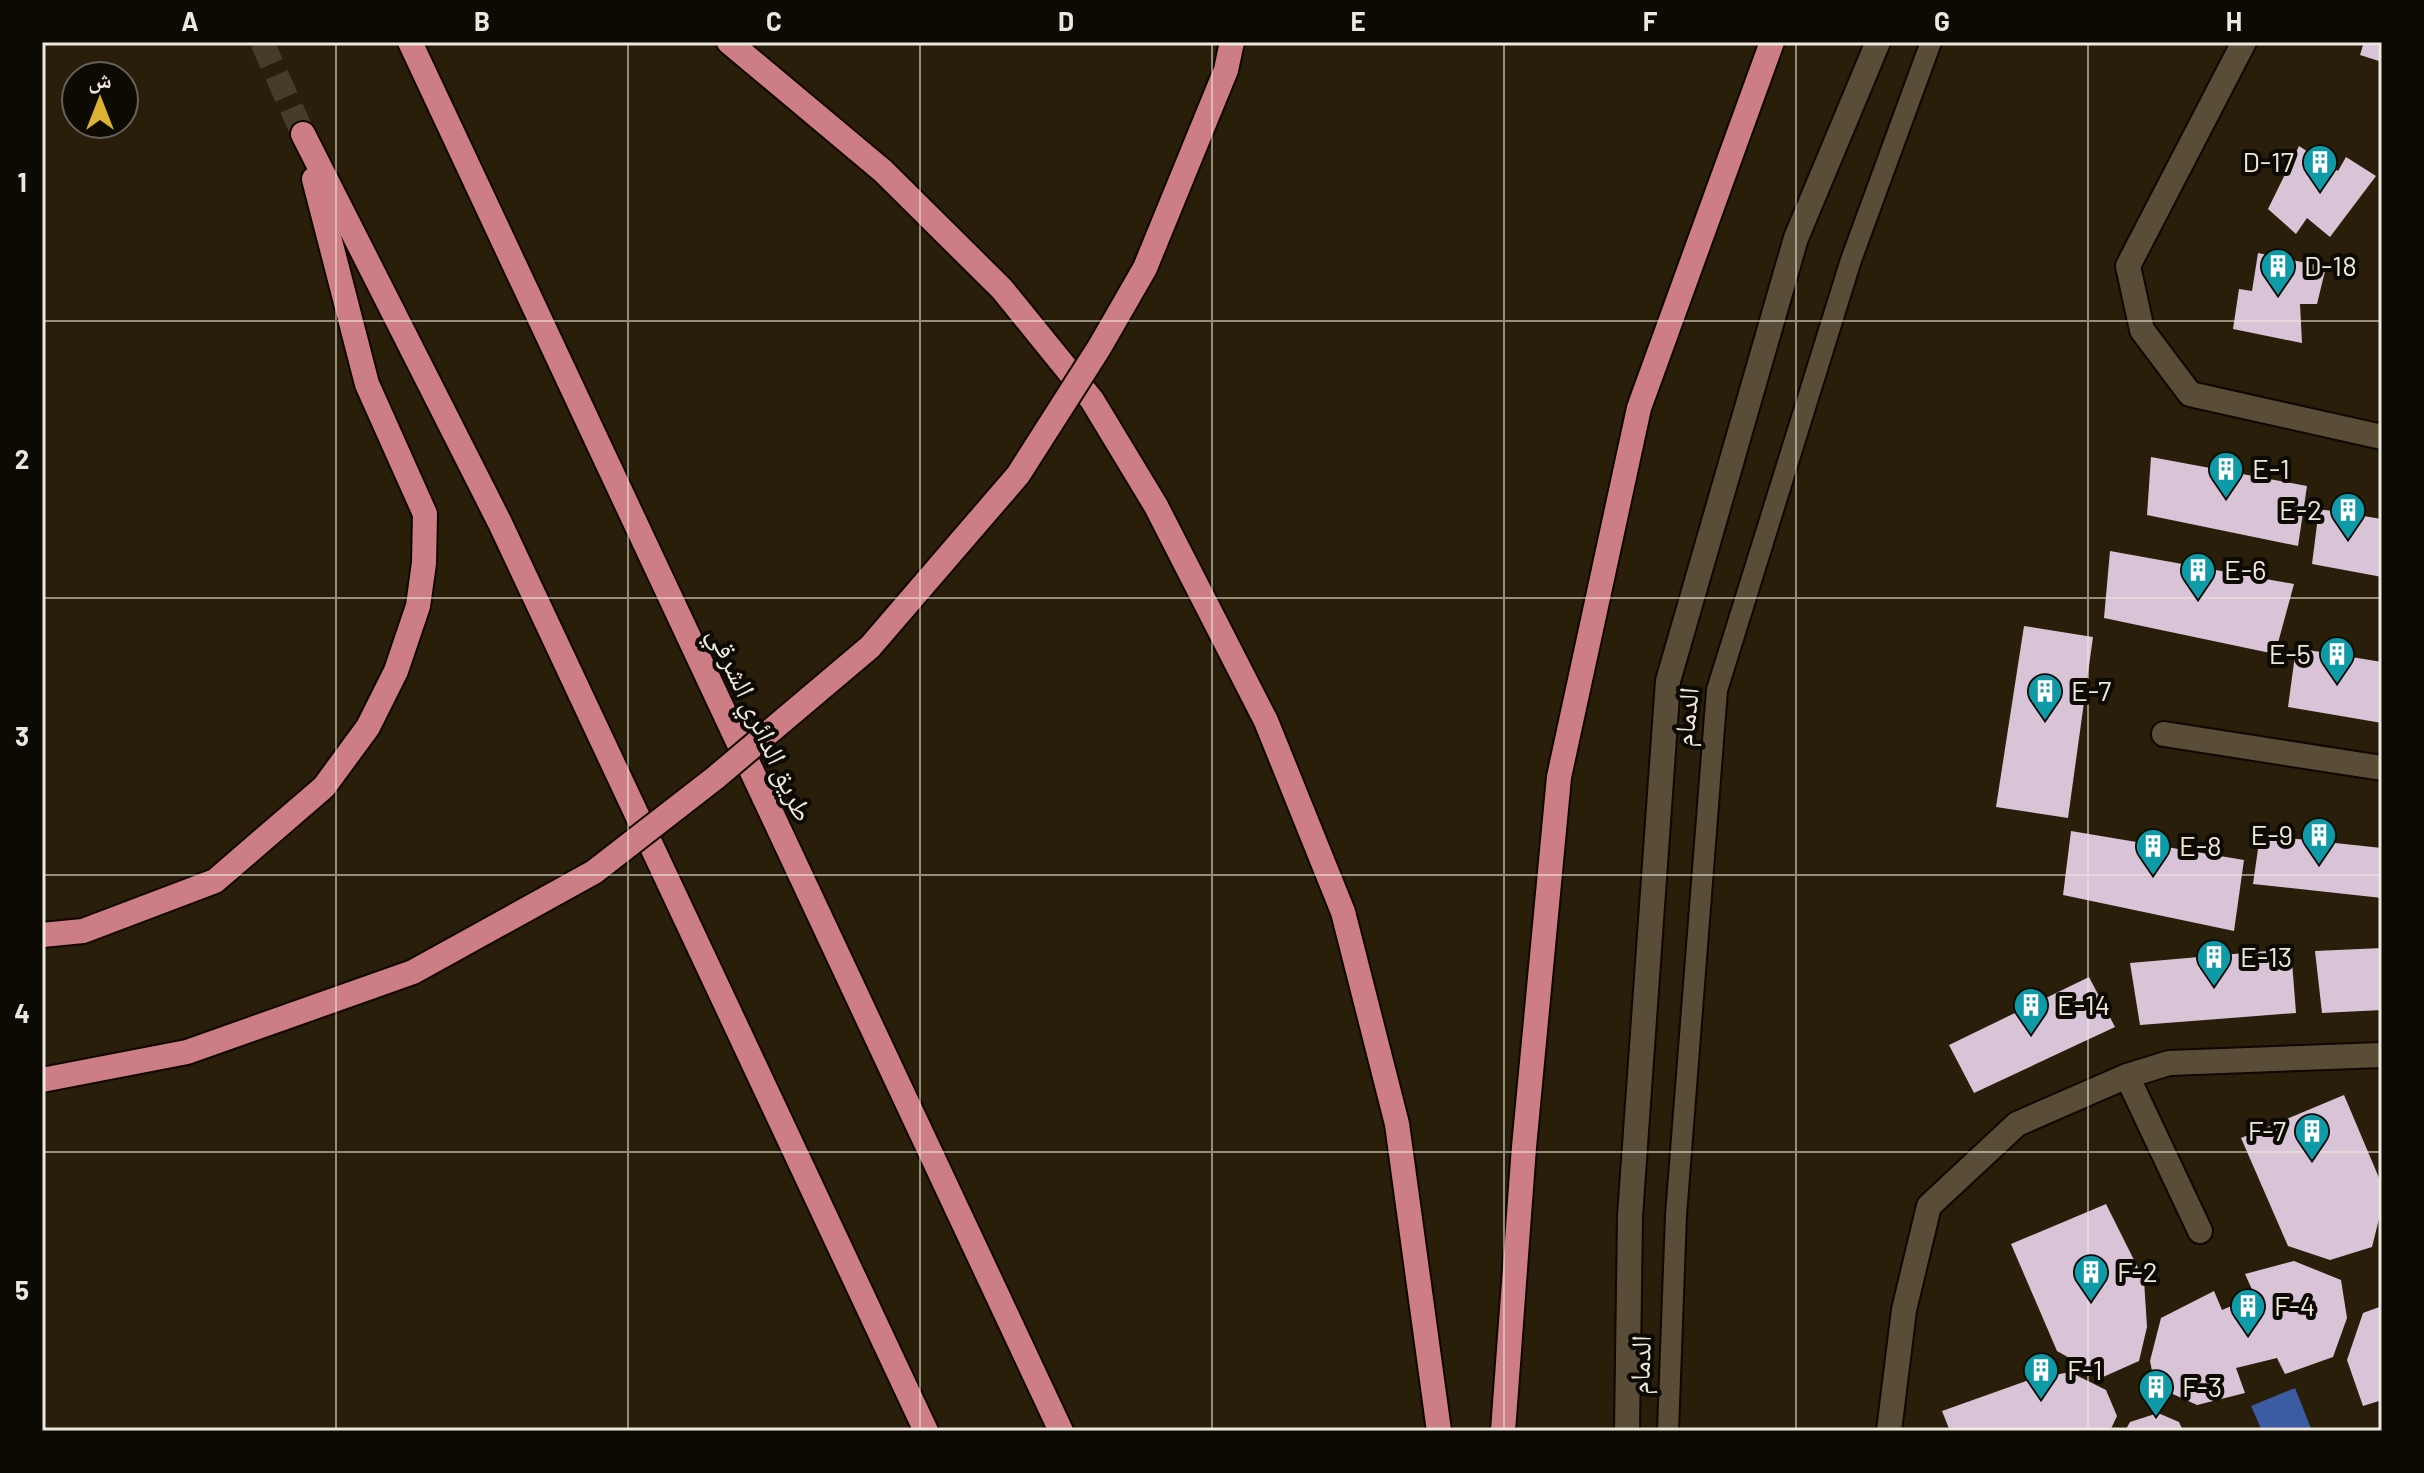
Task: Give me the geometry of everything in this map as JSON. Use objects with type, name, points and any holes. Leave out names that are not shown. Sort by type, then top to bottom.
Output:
[{"type":"highway","name":"طريق الدائري الشرقي","points":[[410,42],[1061,1431]]},
{"type":"highway","points":[[729,42],[883,171],[1002,289],[1092,400],[1156,506],[1266,721],[1343,912],[1397,1124],[1439,1431]]},
{"type":"highway","points":[[42,1080],[187,1052],[413,972],[594,872],[715,778],[870,647],[1018,475],[1099,348],[1145,268],[1226,70],[1232,42]]},
{"type":"highway","points":[[1503,1431],[1524,1147],[1559,777],[1639,408],[1772,42]]},
{"type":"highway","points":[[42,935],[83,931],[215,881],[268,838],[324,787],[368,727],[396,671],[418,606],[424,563],[425,514],[367,384],[303,134],[500,523],[926,1431]]},
{"type":"street","name":"الدمام","points":[[1627,1431],[1630,1216],[1668,681],[1796,238],[1878,42]]},
{"type":"street","points":[[2244,42],[2128,266],[2142,330],[2190,394],[2382,437]]},
{"type":"street","points":[[2164,734],[2382,768]]},
{"type":"street","points":[[1889,1431],[1904,1310],[1929,1206],[2017,1124],[2127,1076],[2169,1063],[2382,1055]]},
{"type":"street","points":[[2127,1076],[2200,1231]]},
{"type":"lane","name":"الدمام","points":[[1668,1431],[1676,1215],[1717,690],[1851,260],[1931,42]]},
{"type":"water","points":[[2295,1388],[2312,1431],[2262,1431],[2251,1406]]},
{"type":"building","points":[[2364,42],[2382,42],[2382,62],[2360,55]]},
{"type":"building","name":"D-17","points":[[2299,146],[2338,171],[2346,157],[2376,176],[2330,237],[2307,218],[2296,234],[2268,209]]},
{"type":"building","name":"D-18","points":[[2258,253],[2326,267],[2317,304],[2300,304],[2302,343],[2233,329],[2239,289],[2252,291]]},
{"type":"building","name":"E-1","points":[[2151,457],[2307,486],[2298,546],[2147,515]]},
{"type":"building","name":"E-2","points":[[2319,509],[2382,519],[2382,577],[2312,564]]},
{"type":"building","name":"E-6","points":[[2110,551],[2294,584],[2275,654],[2104,618]]},
{"type":"building","name":"E-7","points":[[2024,626],[2093,637],[2068,818],[1996,807]]},
{"type":"building","name":"E-5","points":[[2296,648],[2382,662],[2382,723],[2288,707]]},
{"type":"building","name":"E-8","points":[[2071,831],[2244,860],[2234,931],[2063,895]]},
{"type":"building","name":"E-9","points":[[2260,835],[2382,848],[2382,898],[2253,884]]},
{"type":"building","points":[[2382,948],[2382,1010],[2322,1013],[2315,951]]},
{"type":"building","name":"E-13","points":[[2291,949],[2296,1013],[2140,1025],[2130,963]]},
{"type":"building","name":"E-14","points":[[2089,977],[2115,1027],[1974,1093],[1949,1045]]},
{"type":"building","name":"F-7","points":[[2344,1095],[2382,1185],[2382,1207],[2372,1247],[2330,1260],[2288,1246],[2241,1138]]},
{"type":"building","name":"F-2","points":[[2106,1204],[2144,1280],[2147,1327],[2139,1361],[2103,1377],[2057,1351],[2011,1244]]},
{"type":"building","name":"F-4","points":[[2294,1261],[2341,1280],[2347,1318],[2333,1357],[2285,1374],[2277,1358],[2236,1368],[2245,1393],[2197,1405],[2155,1386],[2150,1361],[2161,1318],[2214,1291],[2222,1310],[2255,1296],[2245,1274]]},
{"type":"building","points":[[2382,1306],[2382,1400],[2363,1406],[2347,1360],[2363,1313]]},
{"type":"building","name":"F-1","points":[[2070,1372],[2106,1390],[2117,1416],[2110,1431],[1950,1431],[1942,1411],[2029,1380]]},
{"type":"building","name":"F-3","points":[[2158,1413],[2179,1422],[2183,1431],[2125,1431],[2130,1422]]},
{"type":"tunnel","points":[[262,42],[303,134]]},
{"type":"place","name":"D-17","points":[[2320,193]]},
{"type":"place","name":"D-18","points":[[2278,297]]},
{"type":"place","name":"E-1","points":[[2226,500]]},
{"type":"place","name":"E-2","points":[[2348,541]]},
{"type":"place","name":"E-6","points":[[2198,601]]},
{"type":"place","name":"E-5","points":[[2337,685]]},
{"type":"place","name":"E-7","points":[[2045,722]]},
{"type":"place","name":"E-9","points":[[2319,866]]},
{"type":"place","name":"E-8","points":[[2153,877]]},
{"type":"place","name":"E-13","points":[[2214,988]]},
{"type":"place","name":"E-14","points":[[2031,1036]]},
{"type":"place","name":"F-7","points":[[2312,1162]]},
{"type":"place","name":"F-2","points":[[2091,1303]]},
{"type":"place","name":"F-4","points":[[2248,1337]]},
{"type":"place","name":"F-1","points":[[2041,1401]]},
{"type":"place","name":"F-3","points":[[2156,1418]]}]
